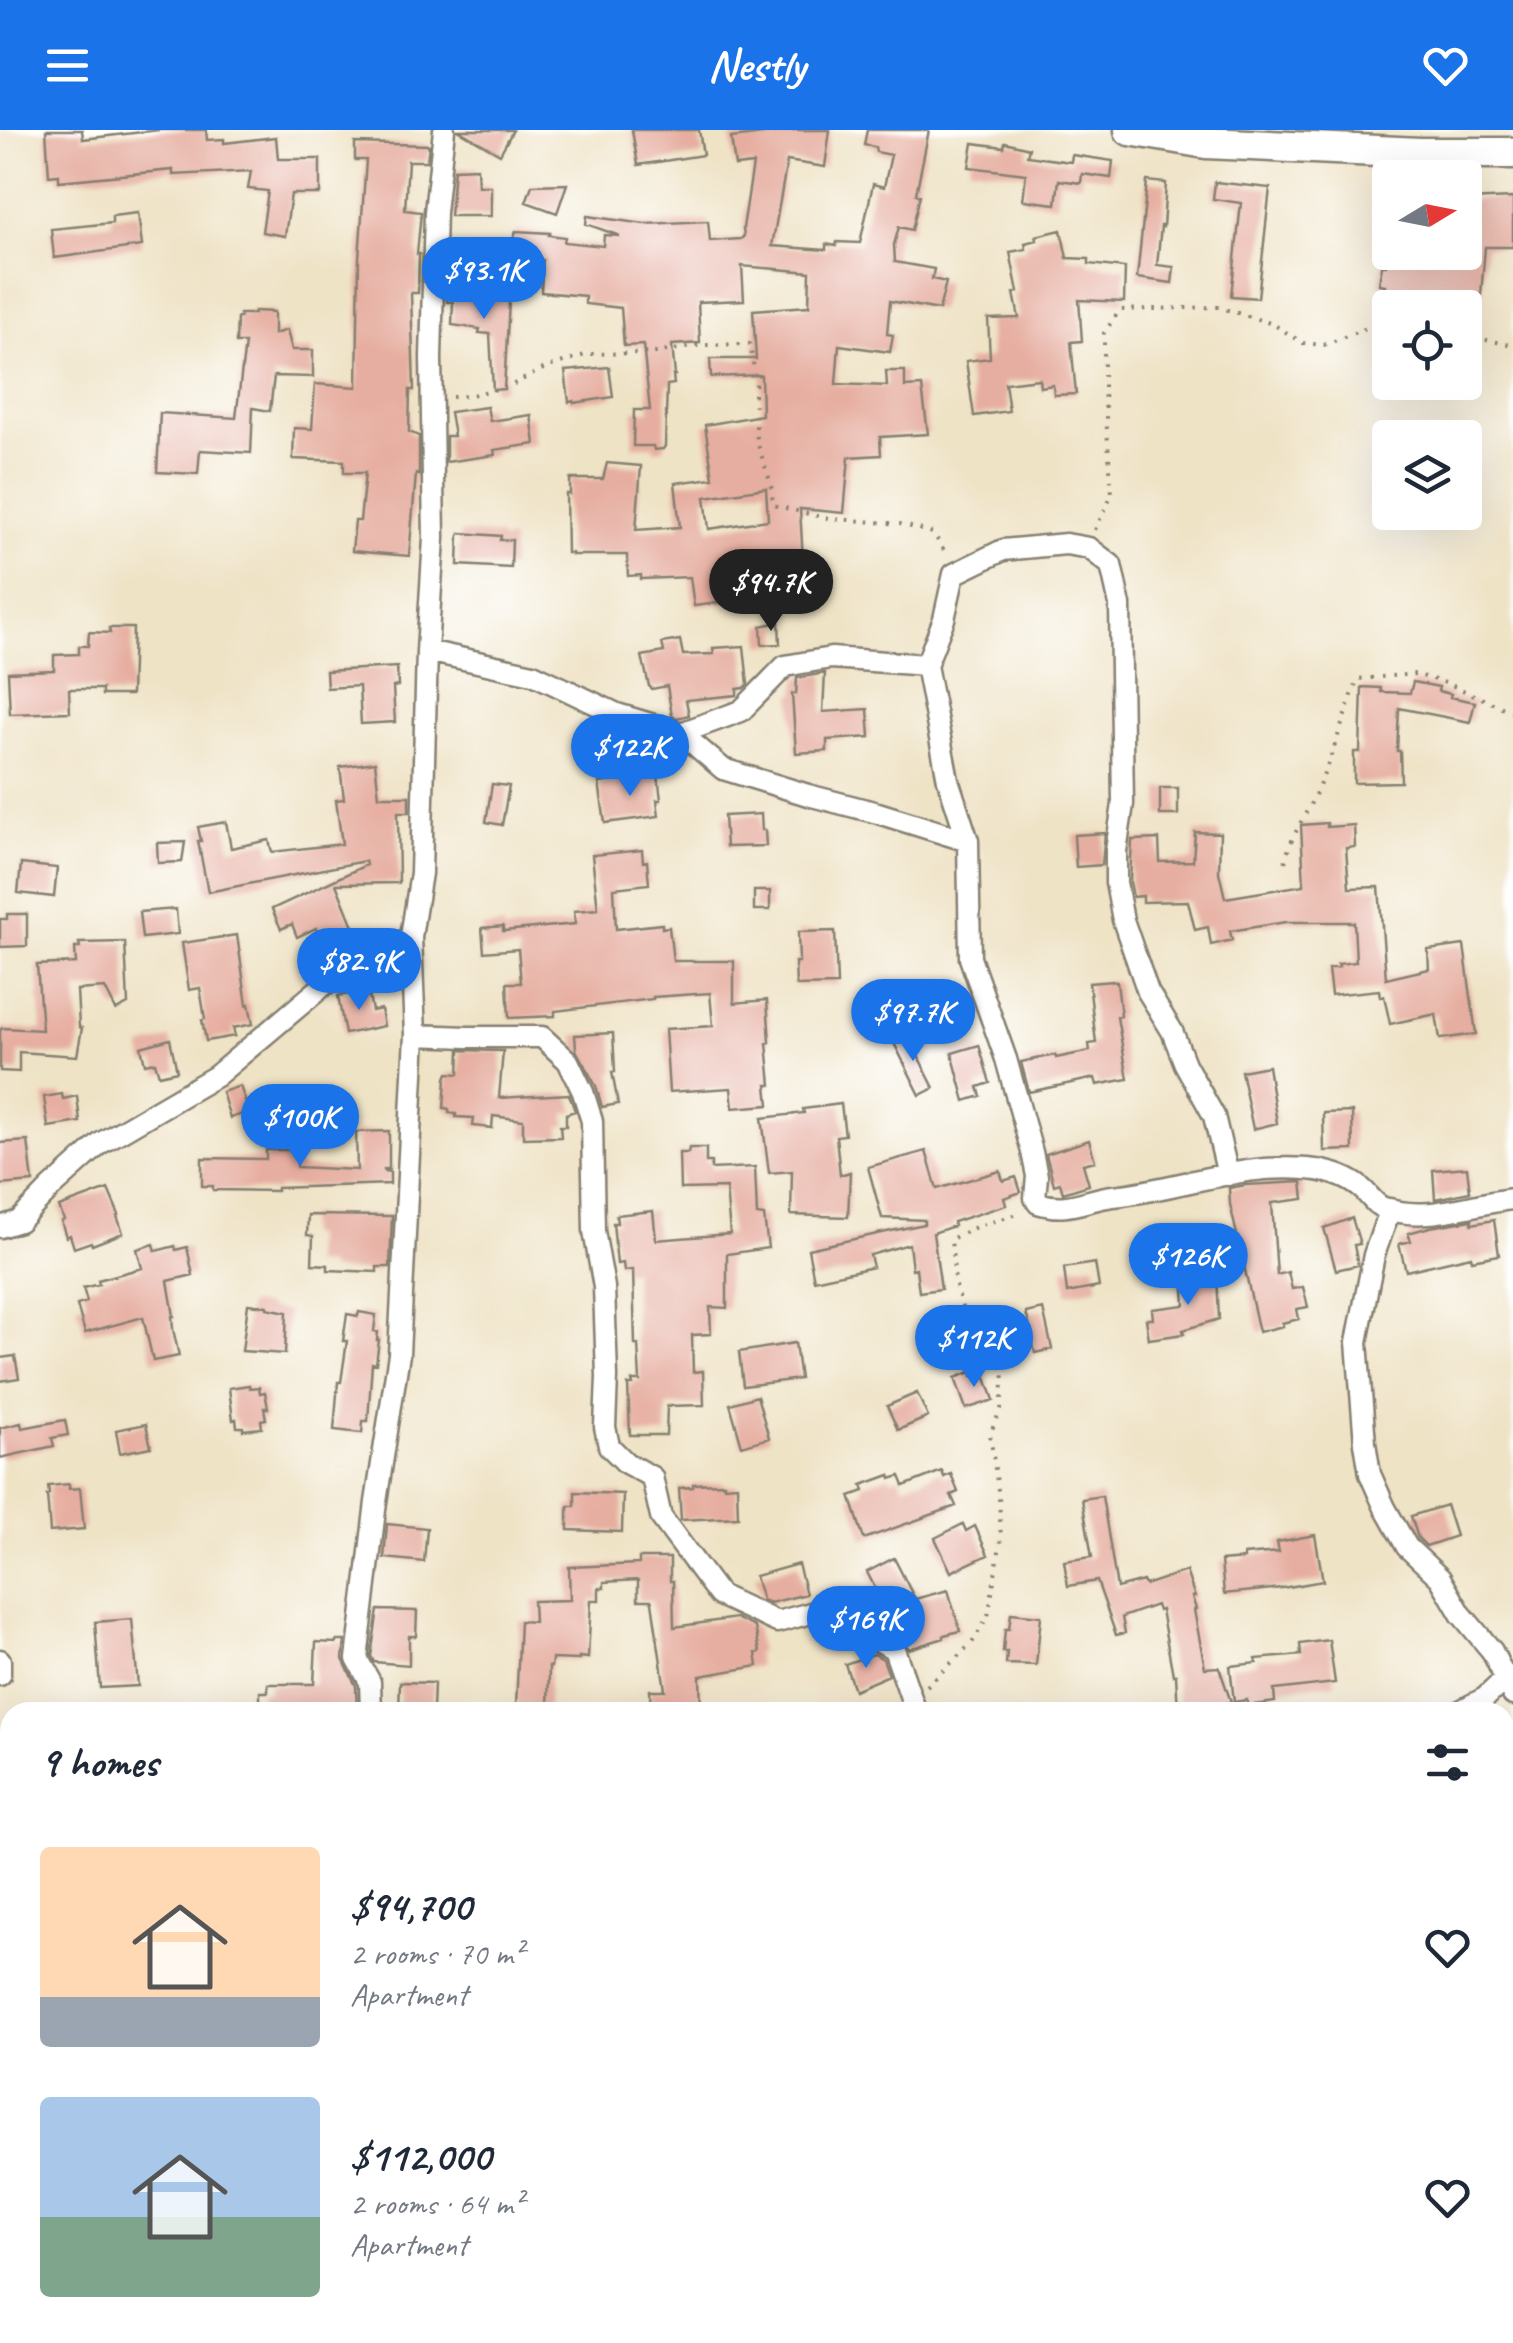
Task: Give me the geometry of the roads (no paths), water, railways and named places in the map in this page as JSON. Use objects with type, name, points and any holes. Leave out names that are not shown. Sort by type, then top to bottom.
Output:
[{"type":"main road","points":[[1130,130],[1420,153],[1513,153]]},
{"type":"street","points":[[371,1702],[370,1682],[357,1658],[399,1354],[416,1035],[411,936],[421,874],[434,538],[435,212],[444,130]]},
{"type":"street","points":[[1228,1175],[1214,1116],[1148,992],[1123,920],[1116,883],[1123,804],[1120,605],[1112,565],[1089,548],[1066,544],[1003,550],[954,574],[944,619],[926,666],[948,780],[968,841],[970,958],[1022,1115],[1037,1176],[1038,1203],[1078,1206],[1111,1196],[1267,1169],[1330,1172],[1360,1187],[1378,1205],[1418,1214],[1513,1199]]},
{"type":"street","points":[[428,651],[533,674],[618,714],[681,733],[723,769],[968,841]]},
{"type":"street","points":[[681,733],[741,712],[785,666],[831,658],[926,666]]},
{"type":"street","points":[[0,1227],[19,1221],[100,1143],[216,1076],[324,985],[411,936]]},
{"type":"street","points":[[416,1035],[542,1037],[568,1061],[592,1120],[594,1231],[604,1287],[608,1377],[605,1428],[609,1446],[626,1463],[652,1477],[662,1517],[719,1595],[777,1622],[822,1610],[894,1649],[912,1702]]},
{"type":"street","points":[[1390,1209],[1374,1255],[1357,1342],[1370,1474],[1407,1547],[1440,1578],[1511,1683],[1478,1702]]},
{"type":"street","points":[[0,1660],[0,1675]]}]
